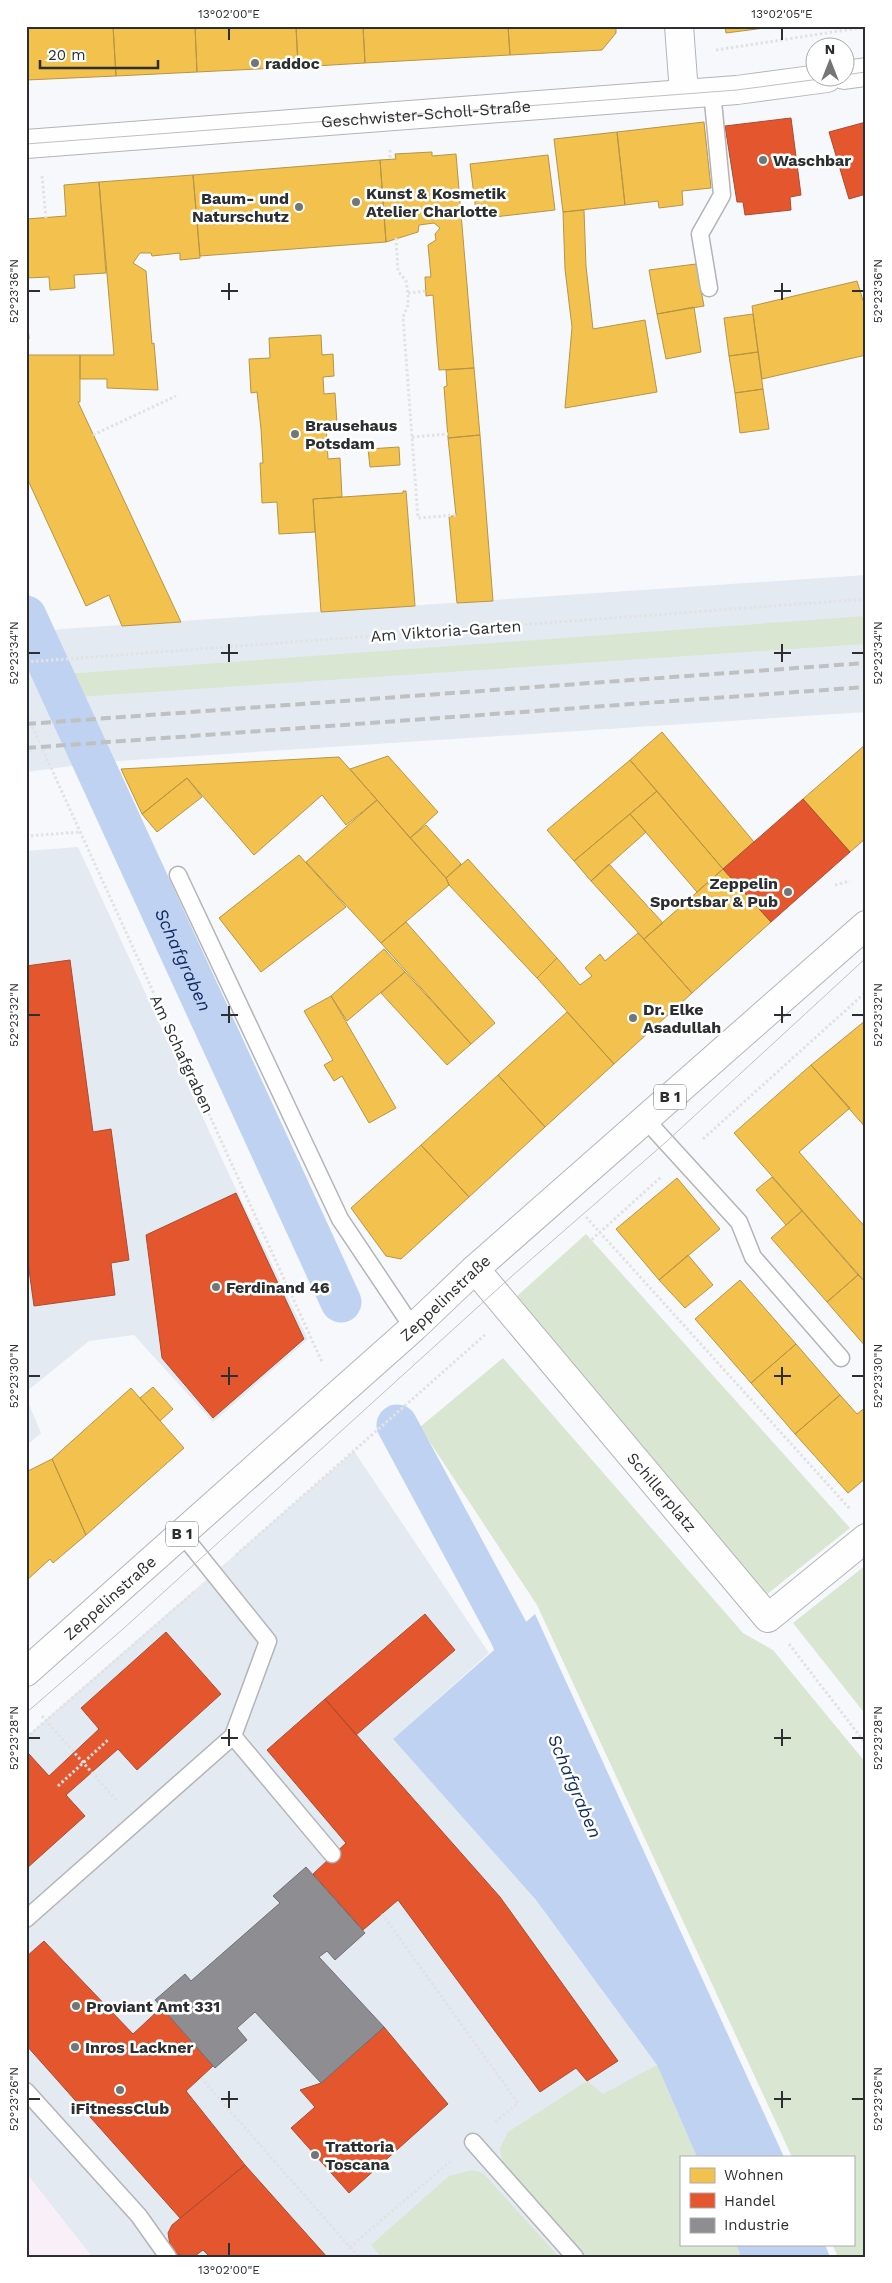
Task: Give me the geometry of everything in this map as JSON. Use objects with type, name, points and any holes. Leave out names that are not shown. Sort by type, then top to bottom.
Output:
[{"type":"street","points":[[680,26],[684,93]]},
{"type":"street","name":"Geschwister-Scholl-Straße","points":[[33,144],[737,90],[804,81]]},
{"type":"street","name":"Zeppelinstraße","points":[[26,1672],[413,1328],[475,1269],[866,925]]},
{"type":"street","name":"Schillerplatz","points":[[475,1269],[768,1618]]},
{"type":"street","points":[[768,1618],[866,1538]]},
{"type":"lane","points":[[710,288],[700,234],[722,195],[712,91]]},
{"type":"lane","points":[[178,875],[340,1219],[413,1328]]},
{"type":"lane","points":[[645,1119],[738,1222],[753,1257],[841,1358]]},
{"type":"lane","points":[[26,1919],[233,1736],[268,1642],[182,1534]]},
{"type":"lane","points":[[233,1736],[332,1854]]},
{"type":"lane","points":[[26,2091],[139,2216],[168,2257]]},
{"type":"lane","points":[[473,2142],[575,2257]]},
{"type":"path","points":[[682,59],[709,51],[866,27]]},
{"type":"path","points":[[33,144],[46,218]]},
{"type":"path","points":[[396,238],[398,272],[406,281],[408,293],[408,305],[402,317],[418,518],[456,515]]},
{"type":"path","points":[[408,293],[426,291]]},
{"type":"path","points":[[93,435],[176,396]]},
{"type":"path","points":[[412,437],[448,434]]},
{"type":"path","name":"Am Viktoria-Garten","points":[[27,662],[866,599]]},
{"type":"path","name":"Am Schafgraben","points":[[26,713],[337,1395]]},
{"type":"path","points":[[26,836],[81,832]]},
{"type":"path","points":[[834,884],[850,881]]},
{"type":"path","points":[[564,1192],[852,1511]]},
{"type":"path","points":[[26,1738],[511,1312]]},
{"type":"path","points":[[768,1618],[866,1744]]},
{"type":"path","points":[[42,1716],[136,1822]]},
{"type":"path","points":[[58,1786],[109,1739]]},
{"type":"path","points":[[350,2247],[518,2103],[382,1914]]},
{"type":"path","points":[[201,2078],[358,2257]]},
{"type":"shaded area","points":[[866,575],[866,712],[103,762],[26,772],[26,634],[62,629]]},
{"type":"shaded area","points":[[78,847],[234,1185],[308,1339],[213,1422],[134,1335],[89,1341],[26,1392],[26,851]]},
{"type":"shaded area","points":[[26,1397],[41,1433],[26,1446]]},
{"type":"shaded area","points":[[354,1451],[489,1653],[393,1739],[536,1900],[657,2065],[697,2156],[680,2156],[680,2246],[737,2246],[741,2257],[92,2257],[26,2173],[26,1737]]},
{"type":"shaded area","points":[[26,2173],[92,2257],[26,2257]]},
{"type":"green space","points":[[866,616],[866,644],[76,697],[65,674]]},
{"type":"green space","points":[[586,1234],[850,1528],[766,1595],[516,1297]]},
{"type":"green space","points":[[503,1358],[743,1633],[773,1650],[866,1763],[866,2257],[838,2257],[833,2246],[854,2246],[854,2156],[792,2156],[537,1605],[420,1427]]},
{"type":"green space","points":[[866,1565],[866,1715],[793,1623]]},
{"type":"green space","points":[[657,2065],[697,2156],[680,2156],[680,2246],[737,2246],[741,2257],[588,2257],[503,2168],[500,2148],[508,2132],[587,2081],[603,2094]]},
{"type":"green space","points":[[472,2170],[483,2173],[559,2257],[381,2257],[371,2245],[449,2176]]},
{"type":"water","points":[[535,1614],[784,2156],[697,2156],[657,2065],[536,1900],[393,1739]]},
{"type":"water","points":[[737,2246],[826,2246],[830,2257],[741,2257]]},
{"type":"building: Wohnen","points":[[26,26],[113,26],[116,76],[26,80]]},
{"type":"building: Wohnen","points":[[113,26],[195,26],[197,72],[116,76]]},
{"type":"building: Wohnen","points":[[195,26],[296,26],[298,67],[197,72]]},
{"type":"building: Wohnen","points":[[296,26],[363,26],[365,63],[298,67]]},
{"type":"building: Wohnen","points":[[363,26],[508,26],[510,55],[365,63]]},
{"type":"building: Wohnen","points":[[508,26],[616,26],[616,33],[602,50],[510,55]]},
{"type":"building: Wohnen","points":[[725,26],[780,26],[726,33]]},
{"type":"building: Wohnen","points":[[704,122],[711,188],[682,191],[683,205],[659,208],[658,201],[625,205],[617,132]]},
{"type":"building: Wohnen","points":[[617,132],[625,205],[563,212],[554,139]]},
{"type":"building: Wohnen","points":[[432,152],[432,156],[456,154],[474,368],[439,370],[433,295],[426,296],[425,277],[431,277],[428,245],[436,240],[435,234],[440,228],[434,223],[419,225],[418,232],[386,242],[380,160],[396,159],[395,154]]},
{"type":"building: Wohnen","points":[[548,155],[555,210],[477,219],[470,164]]},
{"type":"building: Wohnen","points":[[380,160],[386,242],[200,256],[193,175]]},
{"type":"building: Wohnen","points":[[193,175],[200,258],[180,260],[180,253],[152,256],[151,253],[140,253],[133,263],[146,271],[158,390],[107,388],[107,379],[80,379],[80,355],[114,355],[99,182]]},
{"type":"building: Wohnen","points":[[99,182],[106,273],[74,275],[75,288],[50,290],[49,277],[26,278],[26,219],[66,216],[64,185]]},
{"type":"building: Wohnen","points":[[584,210],[586,266],[593,329],[645,320],[657,392],[565,408],[572,327],[565,269],[563,212]]},
{"type":"building: Wohnen","points":[[696,264],[704,306],[657,314],[649,270]]},
{"type":"building: Wohnen","points":[[857,281],[866,310],[866,355],[762,379],[752,306]]},
{"type":"building: Wohnen","points":[[26,299],[29,339],[26,339]]},
{"type":"building: Wohnen","points":[[694,307],[701,352],[666,359],[657,314]]},
{"type":"building: Wohnen","points":[[753,314],[758,352],[729,356],[724,318]]},
{"type":"building: Wohnen","points":[[321,335],[322,355],[333,354],[334,376],[323,377],[324,394],[335,393],[337,424],[326,425],[328,459],[340,458],[342,497],[313,499],[315,532],[279,534],[277,502],[262,503],[260,463],[263,463],[261,429],[257,392],[251,393],[249,359],[270,358],[269,338]]},
{"type":"building: Wohnen","points":[[758,352],[763,389],[735,393],[729,356]]},
{"type":"building: Wohnen","points":[[26,355],[80,355],[80,402],[78,402],[181,622],[122,626],[109,595],[86,606],[26,476]]},
{"type":"building: Wohnen","points":[[474,368],[480,435],[448,438],[444,387],[447,386],[446,370]]},
{"type":"building: Wohnen","points":[[763,389],[769,429],[740,433],[735,393]]},
{"type":"building: Wohnen","points":[[480,435],[493,601],[457,603],[449,517],[456,515],[448,438]]},
{"type":"building: Wohnen","points":[[399,447],[400,465],[370,467],[368,449]]},
{"type":"building: Wohnen","points":[[403,491],[406,491],[415,606],[321,612],[313,499],[403,493]]},
{"type":"building: Wohnen","points":[[662,732],[754,842],[723,869],[630,760]]},
{"type":"building: Wohnen","points":[[866,744],[866,838],[850,852],[803,799]]},
{"type":"building: Wohnen","points":[[388,756],[438,812],[410,838],[350,769]]},
{"type":"building: Wohnen","points":[[339,757],[377,800],[346,825],[322,795],[254,855],[187,778],[142,814],[121,769]]},
{"type":"building: Wohnen","points":[[630,760],[657,791],[574,861],[547,830]]},
{"type":"building: Wohnen","points":[[187,778],[202,797],[157,832],[142,814]]},
{"type":"building: Wohnen","points":[[657,791],[723,869],[697,892],[630,814]]},
{"type":"building: Wohnen","points":[[377,800],[446,878],[449,885],[381,943],[306,862]]},
{"type":"building: Wohnen","points":[[630,814],[646,832],[591,881],[574,861]]},
{"type":"building: Wohnen","points":[[426,825],[461,864],[446,878],[410,838]]},
{"type":"building: Wohnen","points":[[299,855],[346,907],[261,972],[219,918]]},
{"type":"building: Wohnen","points":[[468,859],[557,958],[537,978],[449,885],[446,878]]},
{"type":"building: Wohnen","points":[[609,864],[663,923],[644,939],[591,881]]},
{"type":"building: Wohnen","points":[[723,869],[771,922],[692,993],[644,939]]},
{"type":"building: Wohnen","points":[[406,922],[495,1023],[471,1044],[381,943]]},
{"type":"building: Wohnen","points":[[638,933],[692,993],[614,1064],[537,978],[557,958],[580,985],[592,976],[585,968],[600,954],[605,961]]},
{"type":"building: Wohnen","points":[[384,949],[405,972],[347,1021],[331,996]]},
{"type":"building: Wohnen","points":[[405,972],[471,1044],[447,1065],[381,993]]},
{"type":"building: Wohnen","points":[[331,996],[396,1108],[369,1123],[342,1076],[334,1081],[324,1065],[333,1060],[304,1011]]},
{"type":"building: Wohnen","points":[[567,1012],[614,1064],[545,1127],[498,1075]]},
{"type":"building: Wohnen","points":[[866,1020],[866,1128],[811,1065]]},
{"type":"building: Wohnen","points":[[811,1065],[850,1108],[799,1152],[866,1228],[866,1283],[734,1133]]},
{"type":"building: Wohnen","points":[[498,1075],[545,1127],[469,1197],[421,1145]]},
{"type":"building: Wohnen","points":[[421,1145],[469,1197],[401,1259],[386,1256],[351,1208]]},
{"type":"building: Wohnen","points":[[772,1177],[802,1211],[786,1225],[756,1190]]},
{"type":"building: Wohnen","points":[[677,1178],[720,1229],[659,1280],[616,1229]]},
{"type":"building: Wohnen","points":[[802,1211],[858,1275],[827,1302],[771,1238]]},
{"type":"building: Wohnen","points":[[688,1255],[713,1285],[685,1308],[659,1280]]},
{"type":"building: Wohnen","points":[[858,1275],[866,1283],[866,1347],[827,1302]]},
{"type":"building: Wohnen","points":[[740,1280],[796,1344],[751,1383],[695,1319]]},
{"type":"building: Wohnen","points":[[796,1344],[840,1395],[795,1434],[751,1383]]},
{"type":"building: Wohnen","points":[[153,1387],[173,1409],[160,1421],[140,1398]]},
{"type":"building: Wohnen","points":[[131,1388],[184,1448],[86,1535],[52,1459]]},
{"type":"building: Wohnen","points":[[840,1395],[857,1414],[866,1407],[866,1478],[848,1493],[795,1434]]},
{"type":"building: Wohnen","points":[[52,1459],[86,1535],[53,1563],[50,1559],[26,1581],[26,1472]]},
{"type":"building: Handel","name":"Waschbar","points":[[791,118],[801,195],[790,197],[791,210],[745,215],[743,202],[737,202],[725,126]]},
{"type":"building: Handel","points":[[866,122],[866,194],[849,199],[829,132]]},
{"type":"building: Handel","points":[[803,799],[850,852],[771,922],[723,869]]},
{"type":"building: Handel","points":[[70,960],[93,1132],[111,1129],[129,1260],[111,1263],[115,1295],[34,1306],[26,1248],[26,966]]},
{"type":"building: Handel","name":"Ferdinand 46","points":[[236,1193],[304,1339],[213,1418],[162,1358],[146,1235]]},
{"type":"building: Handel","points":[[425,1614],[455,1650],[356,1735],[325,1699]]},
{"type":"building: Handel","points":[[166,1632],[221,1694],[137,1770],[118,1749],[66,1795],[85,1816],[26,1869],[26,1757],[29,1754],[49,1776],[99,1729],[81,1708]]},
{"type":"building: Handel","points":[[325,1699],[500,1897],[618,2061],[587,2081],[576,2068],[540,2092],[398,1900],[363,1930],[313,1874],[346,1843],[267,1750]]},
{"type":"building: Handel","points":[[44,1941],[133,2034],[162,2007],[213,2066],[186,2091],[245,2165],[180,2218],[26,2045],[26,1957]]},
{"type":"building: Handel","points":[[384,2027],[448,2104],[349,2193],[291,2128],[315,2107],[300,2090],[321,2083]]},
{"type":"building: Handel","points":[[245,2165],[327,2257],[210,2257],[203,2250],[195,2256],[177,2254],[170,2245],[168,2233],[172,2225]]},
{"type":"building: Industrie","points":[[306,1867],[365,1933],[335,1960],[327,1951],[319,1957],[384,2027],[321,2083],[255,2012],[237,2028],[247,2040],[215,2068],[155,2000],[185,1974],[191,1981],[280,1903],[273,1896]]},
{"type":"waterway","name":"Schafgraben","points":[[26,616],[341,1302]]},
{"type":"waterway","name":"Schafgraben","points":[[397,1425],[510,1635],[532,1687]]},
{"type":"tram line","points":[[854,74],[866,72]]},
{"type":"tram line","points":[[26,144],[737,90],[804,81]]},
{"type":"tram line","points":[[26,1713],[123,1629],[512,1276],[666,1142],[866,958]]},
{"type":"railway","points":[[26,724],[866,663]]},
{"type":"railway","points":[[26,748],[866,687]]},
{"type":"place","name":"raddoc","points":[[255,63]]},
{"type":"place","name":"Waschbar","points":[[763,160]]},
{"type":"place","name":"Kunst & Kosmetik Atelier Charlotte","points":[[356,202]]},
{"type":"place","name":"Baum- und Naturschutz","points":[[299,207]]},
{"type":"place","name":"Brausehaus Potsdam","points":[[295,434]]},
{"type":"place","name":"Zeppelin Sportsbar & Pub","points":[[788,892]]},
{"type":"place","name":"Dr. Elke Asadullah","points":[[633,1018]]},
{"type":"place","name":"Ferdinand 46","points":[[216,1287]]},
{"type":"place","name":"Proviant Amt 331","points":[[76,2006]]},
{"type":"place","name":"Inros Lackner","points":[[75,2047]]},
{"type":"place","name":"iFitnessClub","points":[[120,2090]]},
{"type":"place","name":"Trattoria Toscana","points":[[315,2155]]}]
